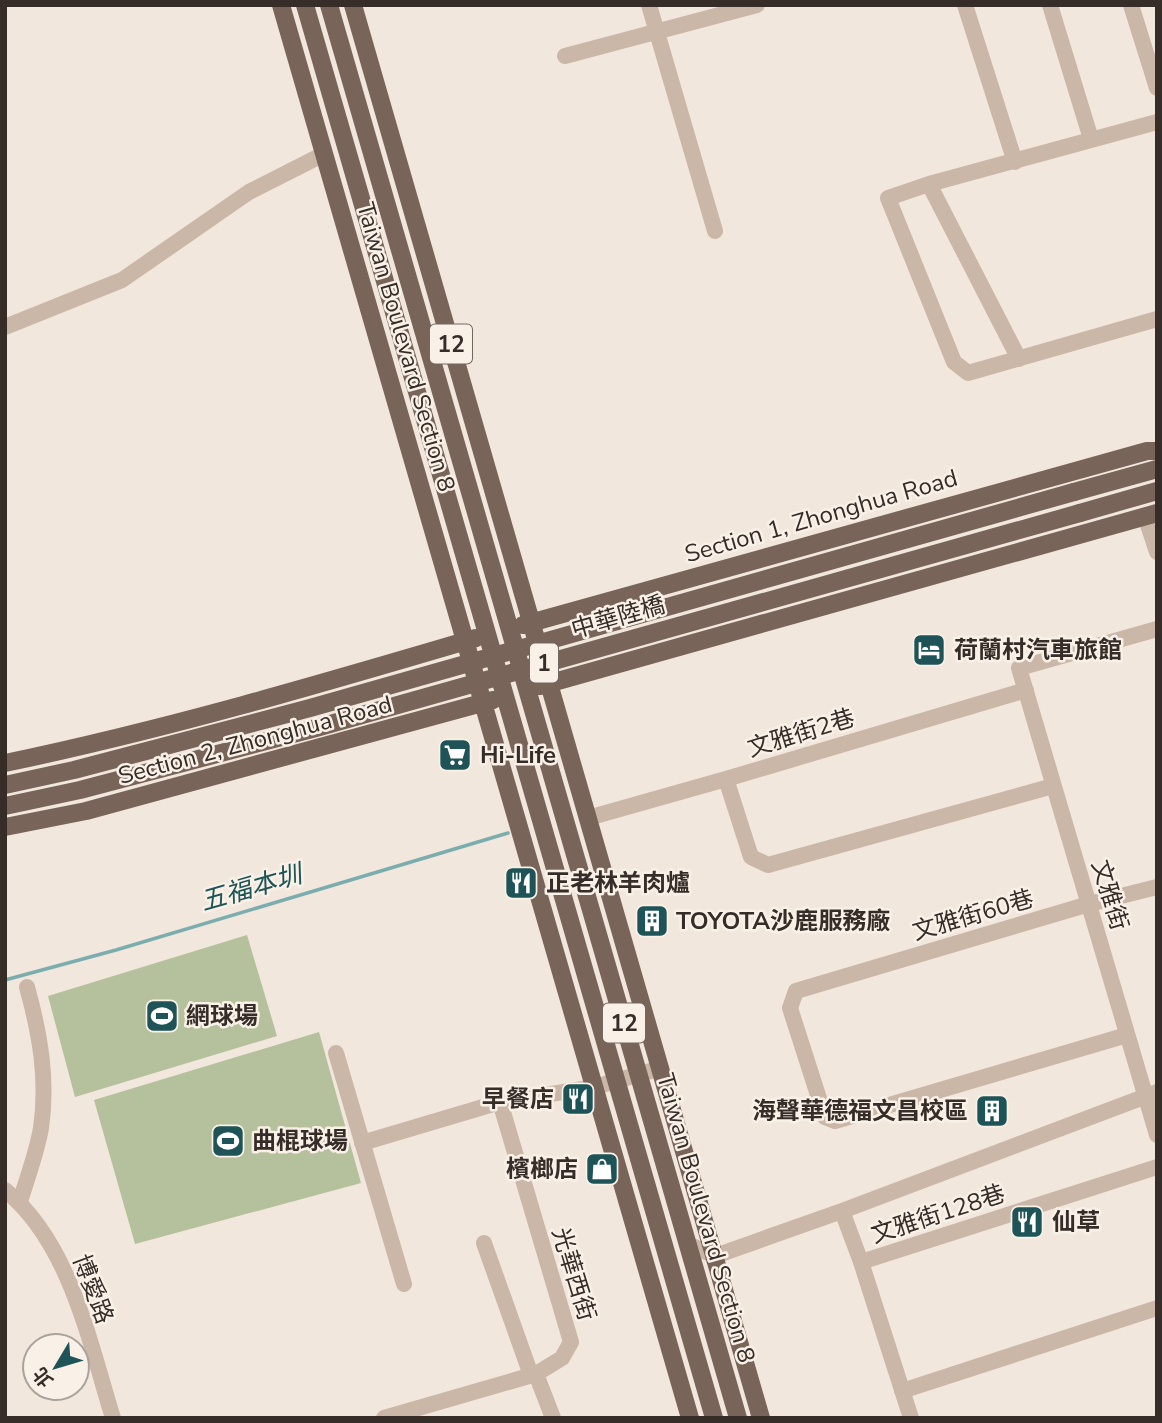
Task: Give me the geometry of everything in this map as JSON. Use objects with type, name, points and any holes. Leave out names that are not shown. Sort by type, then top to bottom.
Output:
[{"type":"main road","name":"Taiwan Boulevard Section 8","points":[[281,5],[691,1418]]},
{"type":"main road","name":"Taiwan Boulevard Section 8","points":[[305,5],[516,693],[639,1074],[738,1418]]},
{"type":"main road","name":"Taiwan Boulevard Section 8","points":[[329,5],[498,632],[483,703]]},
{"type":"main road","name":"Taiwan Boulevard Section 8","points":[[353,5],[761,1418]]},
{"type":"main road","name":"Section 1, Zhonghua Road","points":[[498,632],[1133,454],[1157,451]]},
{"type":"main road","name":"中華陸橋","points":[[5,785],[74,770],[284,715],[1157,469]]},
{"type":"main road","name":"中華陸橋","points":[[5,806],[80,790],[290,735],[1157,491]]},
{"type":"main road","name":"1","points":[[516,693],[1151,515]]},
{"type":"main road","name":"Taiwan Boulevard Section 8","points":[[498,632],[549,684]]},
{"type":"main road","name":"Section 2, Zhonghua Road","points":[[5,763],[174,723],[498,632]]},
{"type":"main road","name":"Taiwan Boulevard Section 8","points":[[516,693],[617,1081],[714,1418]]},
{"type":"main road","name":"Section 2, Zhonghua Road","points":[[5,827],[86,811],[516,693]]},
{"type":"street","points":[[649,5],[715,231]]},
{"type":"street","points":[[565,56],[757,5]]},
{"type":"street","points":[[965,5],[1016,162]]},
{"type":"street","points":[[1050,5],[1091,139]]},
{"type":"street","points":[[1131,5],[1157,88]]},
{"type":"street","points":[[1157,122],[929,184],[888,198],[954,362],[968,373],[1157,319]]},
{"type":"street","points":[[5,327],[122,281],[250,192],[324,154]]},
{"type":"street","points":[[929,184],[1018,359]]},
{"type":"street","points":[[1151,515],[1157,552]]},
{"type":"street","name":"文雅街","points":[[1157,629],[1019,668],[1127,1035],[1151,1094],[1157,1135]]},
{"type":"street","name":"文雅街2巷","points":[[588,818],[1026,690]]},
{"type":"street","points":[[726,779],[751,857],[768,865],[1053,786]]},
{"type":"street","points":[[1089,904],[1157,887]]},
{"type":"street","name":"文雅街60巷","points":[[1089,904],[796,991],[790,1008],[825,1117],[835,1121],[1127,1035]]},
{"type":"street","points":[[20,1202],[41,1129],[44,1065],[27,988]]},
{"type":"street","points":[[336,1053],[404,1284]]},
{"type":"street","points":[[362,1143],[500,1102],[595,1087],[661,1068]]},
{"type":"street","points":[[688,1244],[715,1256],[1151,1094]]},
{"type":"street","name":"光華西街","points":[[384,1418],[533,1375],[562,1358],[570,1342],[500,1102]]},
{"type":"street","name":"文雅街128巷","points":[[911,1418],[861,1262],[1157,1167]]},
{"type":"street","name":"博愛路","points":[[5,1190],[20,1202],[43,1233],[68,1276],[113,1418]]},
{"type":"street","points":[[842,1211],[861,1262]]},
{"type":"street","points":[[484,1243],[533,1375],[553,1418]]},
{"type":"street","points":[[902,1391],[1157,1308]]},
{"type":"green space","name":"網球場","points":[[247,935],[277,1036],[75,1097],[48,996]]},
{"type":"green space","name":"曲棍球場","points":[[319,1032],[361,1183],[135,1244],[94,1100]]},
{"type":"waterway","name":"五福本圳","points":[[5,980],[116,950],[508,833]]},
{"type":"place","name":"荷蘭村汽車旅館","points":[[929,650]]},
{"type":"place","name":"Hi-Life","points":[[455,755]]},
{"type":"place","name":"正老林羊肉爐","points":[[521,883]]},
{"type":"place","name":"TOYOTA沙鹿服務廠","points":[[652,921]]},
{"type":"place","name":"網球場","points":[[162,1016]]},
{"type":"place","name":"早餐店","points":[[578,1099]]},
{"type":"place","name":"海聲華德福文昌校區","points":[[992,1111]]},
{"type":"place","name":"曲棍球場","points":[[228,1141]]},
{"type":"place","name":"檳榔店","points":[[602,1169]]},
{"type":"place","name":"仙草","points":[[1027,1222]]}]
